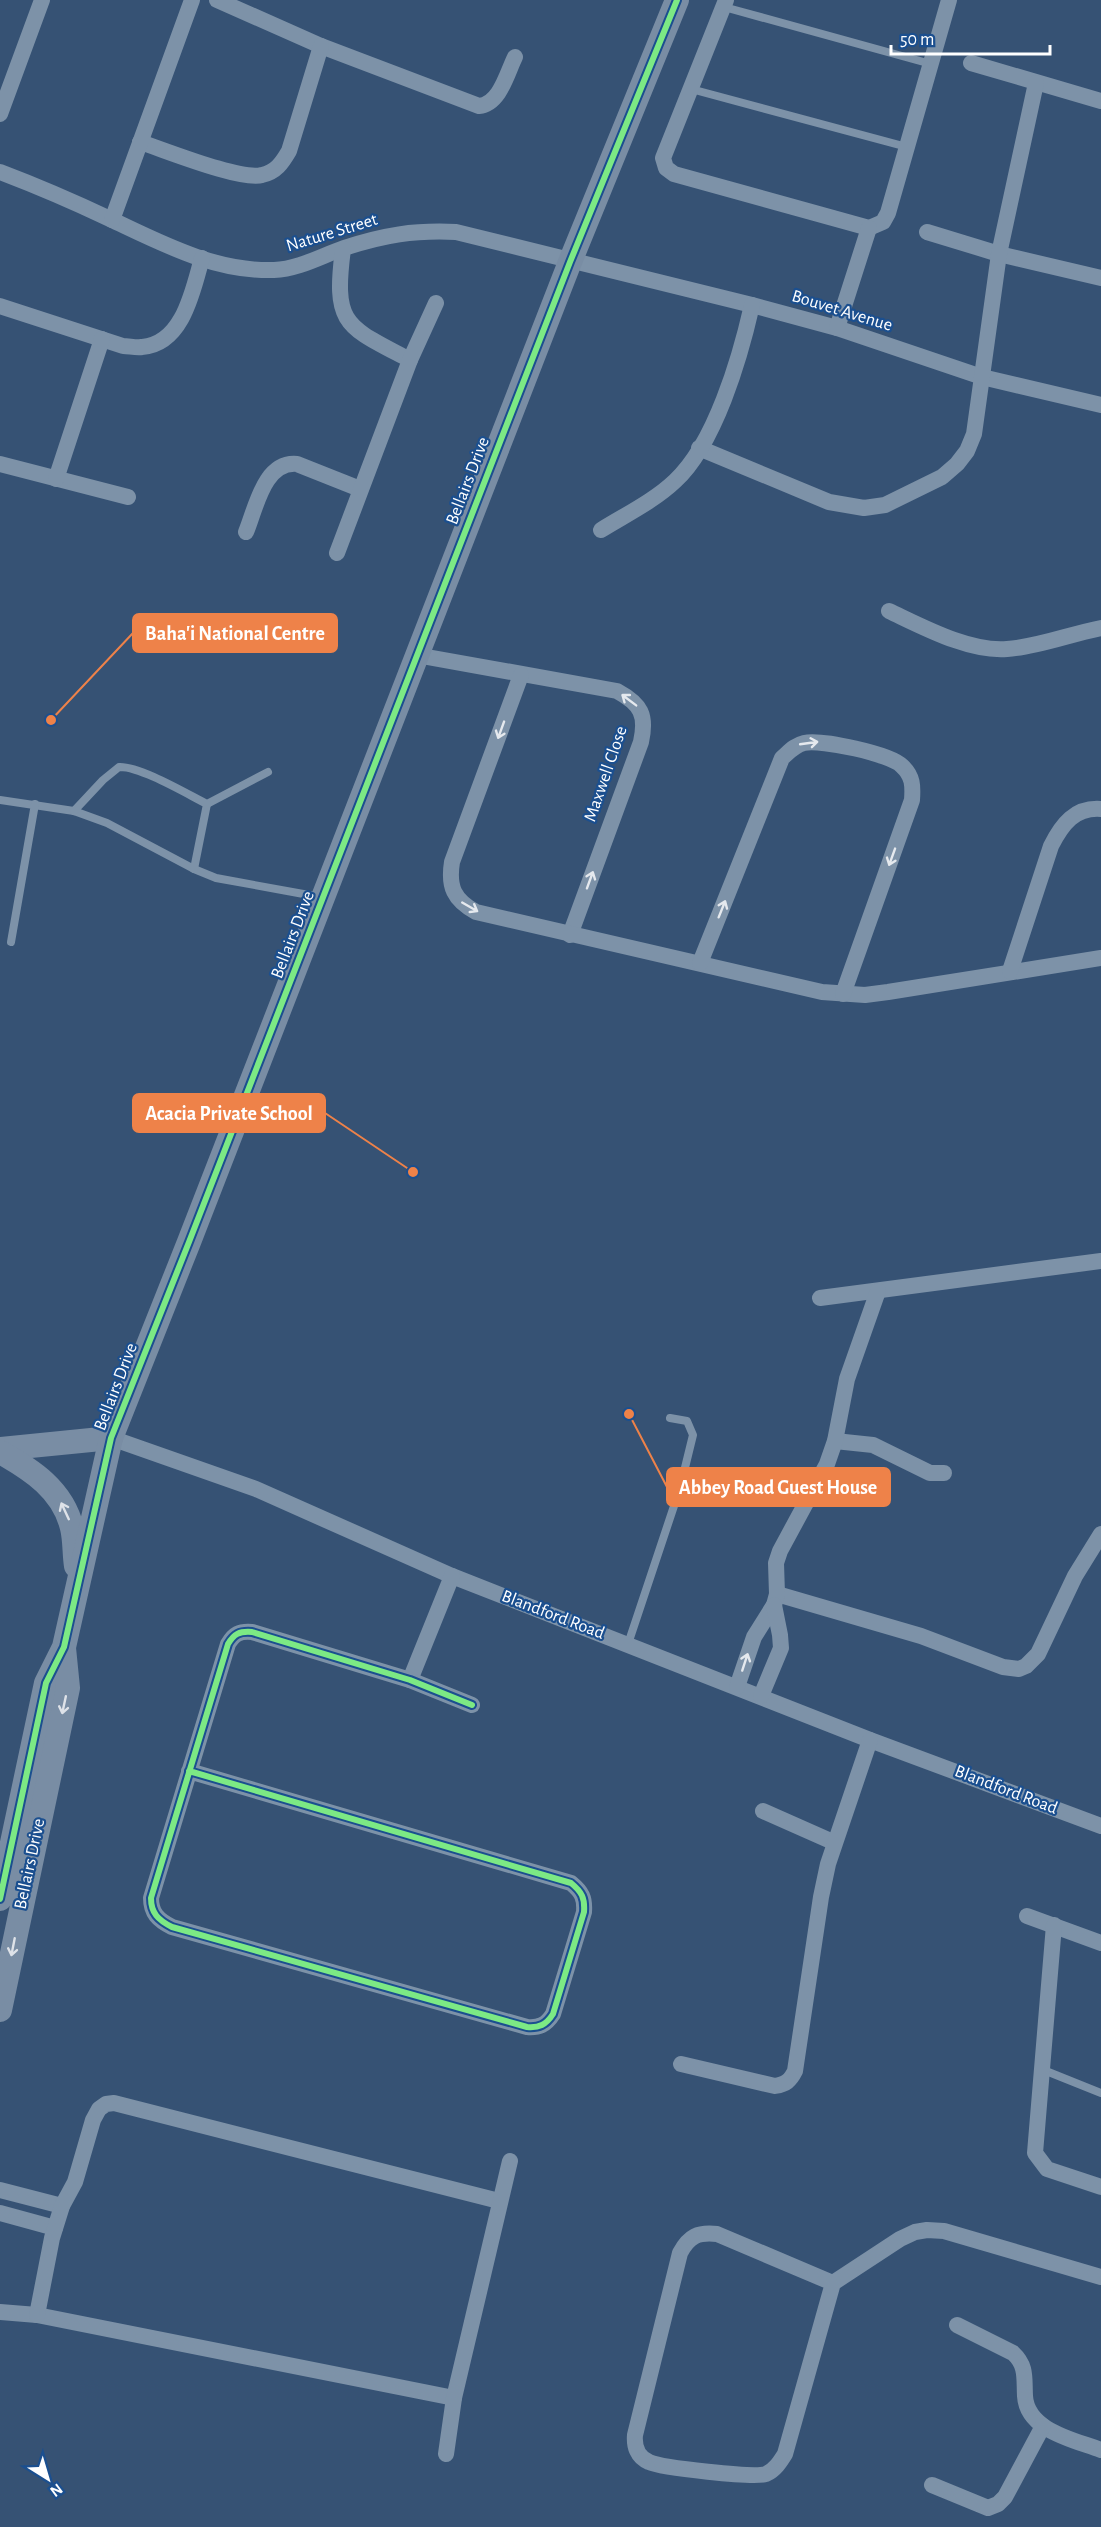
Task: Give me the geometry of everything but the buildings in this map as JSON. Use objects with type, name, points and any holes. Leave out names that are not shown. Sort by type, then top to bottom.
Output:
[{"type":"street","points":[[0,114],[42,0]]},
{"type":"street","points":[[112,220],[192,0]]},
{"type":"street","points":[[217,0],[321,46],[479,106],[491,102],[498,94],[515,57]]},
{"type":"street","name":"Bellairs Drive","points":[[0,1899],[46,1683],[64,1647],[111,1438],[570,262],[677,0]]},
{"type":"street","points":[[725,4],[663,158],[664,164],[669,171],[869,228],[883,222],[888,213],[949,0]]},
{"type":"street","points":[[140,142],[251,177],[273,171],[282,163],[289,151],[321,46]]},
{"type":"street","points":[[972,63],[1101,101]]},
{"type":"street","points":[[699,448],[829,502],[864,508],[885,505],[924,487],[957,464],[967,451],[974,434],[999,254],[1036,83]]},
{"type":"street","name":"Nature Street","points":[[0,172],[154,240],[202,258],[250,269],[276,270],[300,265],[391,235],[423,230],[456,232],[570,262]]},
{"type":"street","points":[[837,328],[869,228]]},
{"type":"street","points":[[927,232],[999,254],[1101,278]]},
{"type":"street","points":[[343,249],[338,295],[343,312],[352,326],[365,336],[410,360]]},
{"type":"street","points":[[0,306],[123,346],[141,348],[157,344],[175,327],[189,304],[202,258]]},
{"type":"street","name":"Bouvet Avenue","points":[[570,262],[752,305],[837,328],[982,377],[1101,405]]},
{"type":"street","points":[[337,553],[410,360],[436,303]]},
{"type":"street","points":[[601,530],[674,482],[688,466],[731,380],[742,350],[752,305]]},
{"type":"street","points":[[56,479],[102,339]]},
{"type":"street","points":[[246,532],[267,479],[279,467],[287,463],[297,464],[360,489]]},
{"type":"street","points":[[0,464],[129,497]]},
{"type":"street","points":[[889,611],[949,638],[995,649],[1024,647],[1073,633],[1101,628]]},
{"type":"street","name":"Maxwell Close","points":[[417,655],[495,667],[521,675],[616,692],[628,697],[639,707],[643,718],[641,742],[570,935]]},
{"type":"street","points":[[521,675],[452,862],[449,877],[453,891],[462,904],[476,912],[822,992],[843,994],[888,992],[1101,958]]},
{"type":"street","points":[[700,963],[782,758],[792,748],[803,743],[819,742],[888,758],[901,764],[910,774],[913,785],[912,800],[843,994]]},
{"type":"street","points":[[1010,971],[1051,846],[1059,829],[1070,817],[1082,811],[1101,809]]},
{"type":"street","points":[[820,1299],[1101,1261]]},
{"type":"street","points":[[761,1696],[781,1648],[775,1600],[776,1563],[780,1551],[827,1464],[835,1441],[847,1379],[878,1291]]},
{"type":"street","name":"Blandford Road","points":[[0,1451],[111,1438],[256,1489],[452,1576],[870,1740],[1101,1826]]},
{"type":"street","points":[[835,1441],[873,1445],[930,1473],[944,1473]]},
{"type":"street","points":[[0,1451],[46,1482],[58,1499],[72,1529],[78,1589]]},
{"type":"street","points":[[775,1600],[921,1636],[1003,1667],[1019,1669],[1026,1666],[1038,1654],[1075,1576],[1101,1534]]},
{"type":"street","points":[[410,1680],[452,1576]]},
{"type":"street","points":[[737,1687],[754,1637],[775,1600]]},
{"type":"street","points":[[189,1772],[571,1883],[582,1893],[585,1903],[584,1912],[550,2020],[536,2028],[171,1926],[160,1921],[154,1914],[151,1898],[189,1772],[228,1644],[240,1631],[252,1632],[410,1680],[472,1706]]},
{"type":"street","name":"Bellairs Drive","points":[[1,1999],[68,1688],[64,1647]]},
{"type":"street","points":[[681,2064],[775,2086],[788,2083],[792,2078],[795,2071],[821,1897],[833,1842],[870,1740]]},
{"type":"street","points":[[763,1811],[833,1842]]},
{"type":"street","points":[[1027,1916],[1101,1943]]},
{"type":"street","points":[[1054,1925],[1034,2142],[1035,2153],[1039,2161],[1053,2172],[1101,2187]]},
{"type":"street","points":[[37,2315],[55,2228],[62,2206],[75,2182],[93,2120],[99,2109],[106,2104],[114,2103],[499,2201]]},
{"type":"street","points":[[446,2454],[454,2398],[510,2161]]},
{"type":"street","points":[[0,2190],[62,2206]]},
{"type":"street","points":[[0,2214],[55,2228]]},
{"type":"street","points":[[833,2283],[717,2234],[704,2232],[693,2236],[686,2242],[680,2253],[635,2435],[636,2451],[642,2458],[658,2465],[755,2476],[766,2474],[774,2469],[785,2454],[833,2283],[900,2239],[915,2232],[944,2231],[1101,2277]]},
{"type":"street","points":[[0,2313],[37,2315],[454,2398]]},
{"type":"street","points":[[957,2325],[1013,2353],[1018,2358],[1025,2373],[1025,2399],[1028,2408],[1043,2426],[1101,2450]]},
{"type":"street","points":[[932,2485],[988,2508],[998,2504],[1005,2497],[1043,2426]]},
{"type":"lane","points":[[725,4],[931,64]]},
{"type":"lane","points":[[691,89],[907,147]]},
{"type":"lane","points":[[74,812],[103,780],[119,767],[135,770],[207,804]]},
{"type":"lane","points":[[207,804],[268,772]]},
{"type":"lane","points":[[0,800],[74,812],[107,823],[194,869],[216,878],[323,898]]},
{"type":"lane","points":[[11,942],[35,804]]},
{"type":"lane","points":[[194,869],[207,804]]},
{"type":"lane","points":[[628,1644],[680,1488],[693,1435],[687,1421],[670,1419]]},
{"type":"lane","points":[[1041,2069],[1101,2093]]},
{"type":"cycle path","points":[[0,1899],[46,1683],[64,1647],[111,1438],[570,262],[677,0]]},
{"type":"cycle path","points":[[189,1771],[571,1883],[582,1896],[584,1912],[553,2014],[548,2021],[535,2027],[527,2027],[172,1927],[156,1916],[151,1903],[151,1898],[228,1644],[237,1634],[252,1632],[410,1680],[472,1705]]},
{"type":"place","name":"Baha'i National Centre","points":[[51,720]]},
{"type":"place","name":"Acacia Private School","points":[[413,1172]]},
{"type":"place","name":"Abbey Road Guest House","points":[[629,1414]]}]
